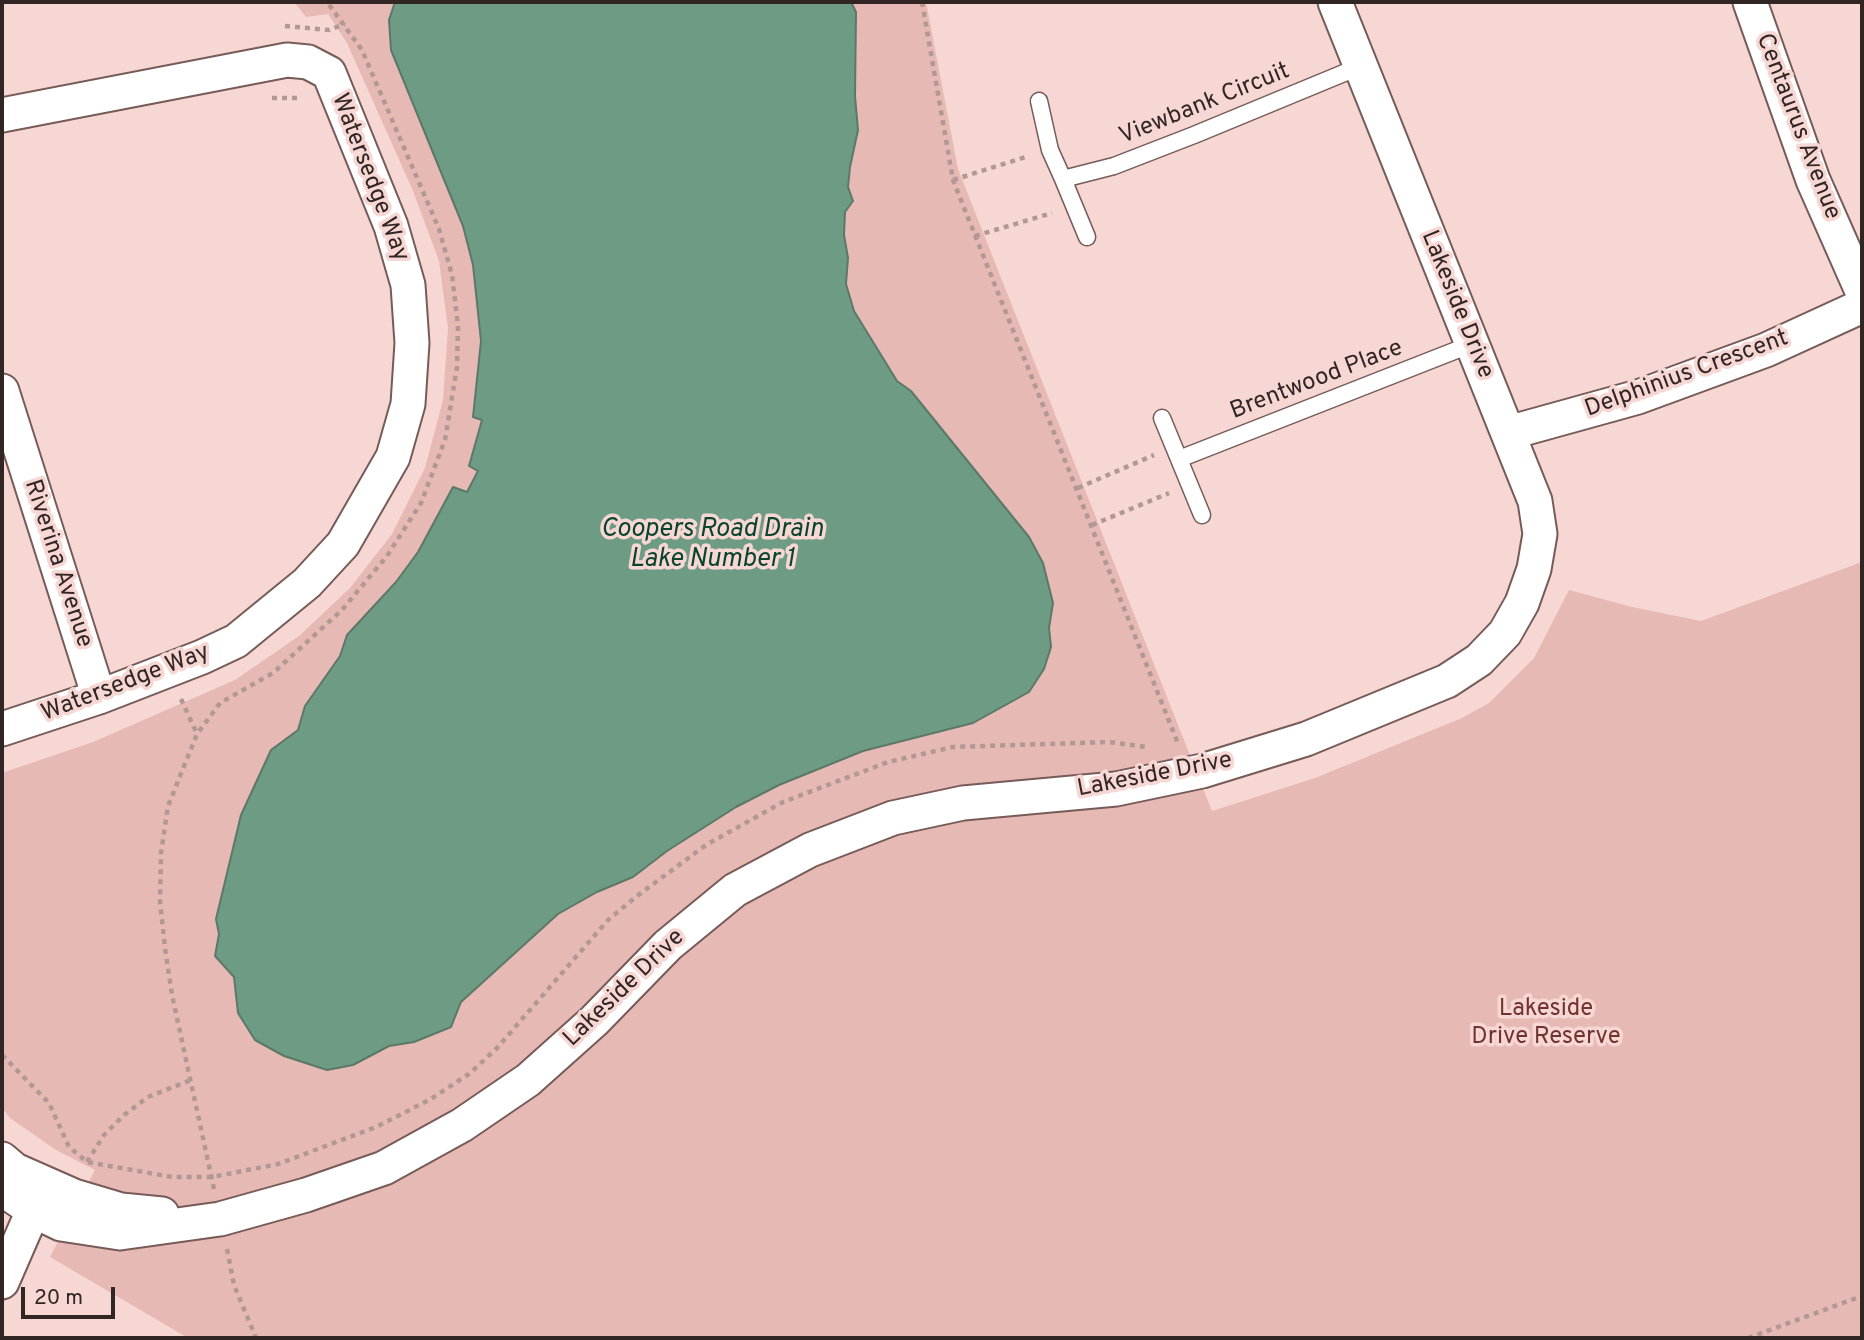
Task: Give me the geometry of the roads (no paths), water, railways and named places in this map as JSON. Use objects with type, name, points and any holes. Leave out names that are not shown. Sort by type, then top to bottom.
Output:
[{"type":"street","name":"Lakeside Drive","points":[[22,1190],[61,1224],[120,1233],[220,1219],[306,1195],[384,1168],[462,1125],[528,1080],[594,1021],[668,945],[735,890],[810,850],[893,818],[951,806],[1116,789],[1202,771],[1306,738],[1447,681],[1479,660],[1505,634],[1522,603],[1534,569],[1539,534],[1535,501],[1335,2]]},
{"type":"street","name":"Centaurus Avenue","points":[[1750,2],[1813,180],[1862,290]]},
{"type":"street","name":"Watersedge Way","points":[[2,116],[287,60],[308,62],[329,73],[391,226],[408,285],[412,342],[408,404],[393,457],[343,544],[307,583],[236,640],[202,657],[99,697],[2,729]]},
{"type":"street","name":"Delphinius Crescent","points":[[1508,433],[1638,397],[1766,350],[1862,306]]},
{"type":"street","name":"Riverina Avenue","points":[[2,391],[99,697]]},
{"type":"street","points":[[2,1282],[22,1190]]},
{"type":"lane","name":"Viewbank Circuit","points":[[1063,179],[1114,166],[1361,66]]},
{"type":"lane","points":[[1039,100],[1050,150],[1087,237]]},
{"type":"lane","name":"Brentwood Place","points":[[1176,453],[1472,344]]},
{"type":"lane","points":[[1161,418],[1202,515]]},
{"type":"water","name":"Coopers Road Drain Lake Number 1","points":[[395,2],[851,2],[856,12],[855,96],[858,130],[848,187],[853,201],[845,212],[844,235],[848,258],[846,284],[854,311],[897,381],[911,391],[1029,537],[1043,563],[1053,603],[1049,628],[1051,647],[1044,669],[1029,692],[973,723],[863,751],[779,785],[736,807],[667,851],[633,877],[597,892],[558,914],[461,1002],[451,1027],[414,1042],[389,1046],[353,1065],[327,1070],[284,1056],[255,1040],[238,1013],[234,977],[215,956],[219,934],[216,919],[241,815],[271,750],[298,730],[305,706],[340,656],[347,635],[396,582],[418,552],[453,487],[467,492],[478,471],[469,466],[482,420],[473,417],[481,341],[473,265],[463,226],[391,50],[389,20]]},
{"type":"park label","name":"Lakeside Drive Reserve","points":[[1546,1024]]}]
